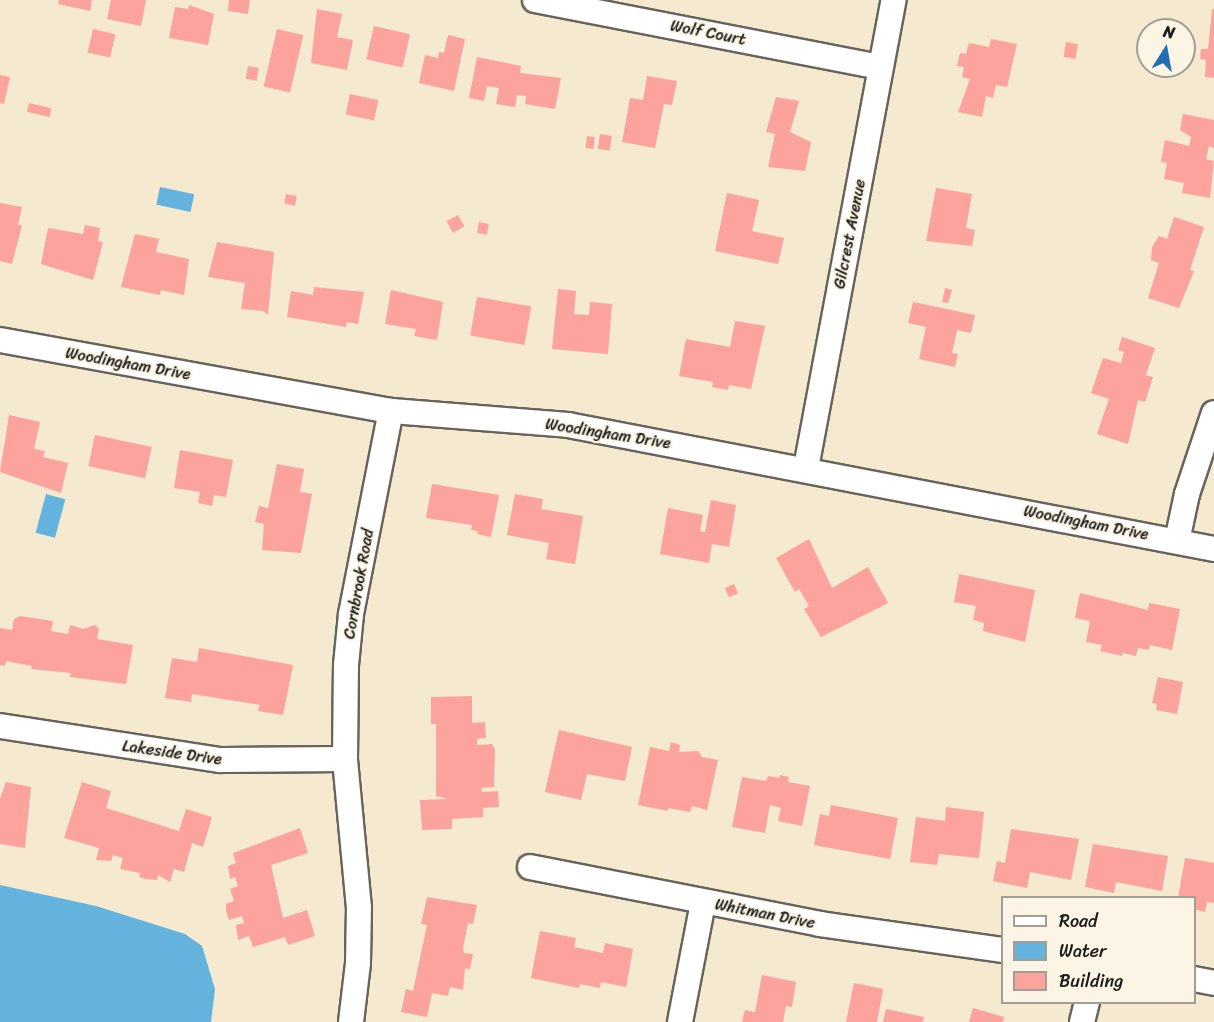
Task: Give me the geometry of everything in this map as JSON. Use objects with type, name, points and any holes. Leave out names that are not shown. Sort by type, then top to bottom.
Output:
[{"type":"street","name":"Wolf Court","points":[[535,0],[880,67]]},
{"type":"street","name":"Gilcrest Avenue","points":[[806,468],[894,0]]},
{"type":"street","name":"Woodingham Drive","points":[[0,340],[391,411],[568,425],[806,468],[1214,549]]},
{"type":"street","name":"Cornbrook Road","points":[[351,1022],[358,963],[359,908],[345,759],[345,674],[351,614],[391,411]]},
{"type":"street","points":[[1177,541],[1187,494],[1214,413]]},
{"type":"street","name":"Lakeside Drive","points":[[0,726],[220,760],[345,759]]},
{"type":"street","name":"Whitman Drive","points":[[530,867],[820,924],[1001,950]]},
{"type":"street","points":[[680,1022],[704,902]]},
{"type":"street","points":[[1196,980],[1214,983]]},
{"type":"street","points":[[1082,1022],[1086,1004]]},
{"type":"water","points":[[160,187],[194,194],[190,212],[156,205]]},
{"type":"water","points":[[46,494],[65,499],[55,538],[36,533]]},
{"type":"water","points":[[0,885],[96,906],[185,934],[202,946],[215,989],[211,1022],[0,1022]]},
{"type":"building","points":[[59,0],[92,0],[90,11],[58,4]]},
{"type":"building","points":[[111,0],[146,0],[141,26],[107,19]]},
{"type":"building","points":[[229,0],[250,0],[248,14],[228,11]]},
{"type":"building","points":[[189,5],[214,14],[208,45],[169,38],[175,7],[188,9]]},
{"type":"building","points":[[317,9],[342,14],[337,37],[353,40],[347,70],[311,63]]},
{"type":"building","points":[[1212,9],[1214,9],[1214,78],[1205,77],[1206,60],[1200,59],[1201,49],[1208,49]]},
{"type":"building","points":[[374,26],[410,34],[402,67],[366,59]]},
{"type":"building","points":[[93,29],[115,34],[110,58],[88,52]]},
{"type":"building","points":[[277,29],[303,35],[290,93],[264,86]]},
{"type":"building","points":[[448,35],[465,39],[454,91],[419,83],[425,55],[438,58],[439,52],[444,53]]},
{"type":"building","points":[[991,39],[1017,44],[1007,87],[996,85],[993,98],[986,96],[982,117],[958,112],[970,79],[962,77],[964,67],[957,66],[960,53],[966,54],[969,43],[989,47]]},
{"type":"building","points":[[1066,42],[1078,44],[1076,59],[1064,57]]},
{"type":"building","points":[[477,57],[521,66],[520,73],[561,78],[555,109],[525,104],[526,96],[517,95],[515,107],[496,104],[499,88],[487,86],[484,101],[469,98]]},
{"type":"building","points":[[248,66],[259,68],[257,81],[246,79]]},
{"type":"building","points":[[0,75],[10,77],[4,104],[0,103]]},
{"type":"building","points":[[647,76],[677,81],[672,105],[664,104],[655,148],[622,142],[630,98],[643,100]]},
{"type":"building","points":[[350,94],[378,100],[374,121],[346,115]]},
{"type":"building","points":[[776,97],[799,101],[790,132],[811,142],[805,171],[768,167],[775,134],[766,132]]},
{"type":"building","points":[[29,103],[51,108],[49,117],[27,112]]},
{"type":"building","points":[[1183,114],[1214,120],[1214,148],[1209,146],[1206,159],[1214,161],[1210,198],[1182,193],[1184,183],[1164,179],[1167,163],[1161,162],[1165,140],[1189,146],[1191,137],[1180,130]]},
{"type":"building","points":[[600,134],[612,136],[610,151],[598,149]]},
{"type":"building","points":[[587,136],[595,137],[593,149],[586,148]]},
{"type":"building","points":[[936,188],[972,194],[966,228],[975,230],[972,246],[926,241]]},
{"type":"building","points":[[727,193],[759,200],[752,231],[784,238],[778,264],[715,251]]},
{"type":"building","points":[[286,194],[297,196],[295,206],[284,204]]},
{"type":"building","points":[[0,203],[22,207],[18,225],[22,225],[12,264],[0,261]]},
{"type":"building","points":[[458,215],[464,226],[453,233],[447,221]]},
{"type":"building","points":[[1174,217],[1204,227],[1190,270],[1194,271],[1179,308],[1148,298],[1159,263],[1151,260],[1152,247],[1159,236],[1167,239]]},
{"type":"building","points":[[479,222],[489,224],[487,235],[477,233]]},
{"type":"building","points":[[85,225],[100,228],[98,241],[103,242],[93,280],[41,264],[48,228],[83,234]]},
{"type":"building","points":[[135,234],[159,239],[156,252],[189,259],[184,295],[161,290],[160,295],[121,287]]},
{"type":"building","points":[[217,242],[274,252],[268,315],[263,311],[241,309],[245,283],[208,277]]},
{"type":"building","points":[[314,287],[364,292],[358,324],[347,322],[346,327],[287,317],[291,291],[313,295]]},
{"type":"building","points":[[945,288],[952,290],[948,303],[942,302]]},
{"type":"building","points":[[558,289],[576,291],[574,314],[589,315],[590,302],[612,304],[608,354],[552,349]]},
{"type":"building","points":[[391,290],[443,302],[437,340],[414,336],[416,329],[385,324]]},
{"type":"building","points":[[477,297],[531,307],[524,345],[470,335]]},
{"type":"building","points":[[913,302],[975,315],[971,333],[957,330],[952,353],[958,354],[955,367],[919,359],[926,327],[908,323]]},
{"type":"building","points":[[735,321],[765,326],[751,389],[729,385],[728,390],[712,387],[713,382],[679,376],[686,339],[730,347]]},
{"type":"building","points":[[1122,337],[1155,348],[1146,375],[1153,377],[1145,402],[1138,400],[1128,444],[1097,434],[1109,399],[1091,393],[1103,358],[1121,363],[1124,352],[1118,350]]},
{"type":"building","points":[[9,415],[40,422],[34,449],[45,451],[43,457],[68,463],[61,493],[0,472]]},
{"type":"building","points":[[95,435],[152,447],[145,478],[88,466]]},
{"type":"building","points":[[180,450],[233,460],[226,497],[214,495],[212,506],[198,503],[200,492],[174,488]]},
{"type":"building","points":[[277,464],[304,469],[300,492],[312,494],[301,553],[262,550],[264,524],[255,522],[259,506],[268,508]]},
{"type":"building","points":[[432,484],[499,495],[491,537],[477,534],[478,531],[471,530],[472,525],[426,518]]},
{"type":"building","points":[[515,494],[543,499],[541,509],[583,516],[575,564],[546,559],[549,543],[507,535]]},
{"type":"building","points":[[711,500],[736,505],[729,547],[712,544],[709,563],[660,554],[668,508],[703,515],[700,531],[705,532]]},
{"type":"building","points":[[809,539],[832,588],[868,567],[888,603],[821,637],[804,609],[809,606],[799,589],[795,592],[776,558]]},
{"type":"building","points":[[959,574],[1035,590],[1025,642],[983,631],[984,623],[973,620],[976,606],[954,602]]},
{"type":"building","points":[[734,584],[738,593],[729,597],[725,588]]},
{"type":"building","points":[[1080,593],[1148,610],[1149,603],[1180,609],[1172,650],[1150,645],[1149,650],[1138,648],[1136,656],[1122,653],[1122,656],[1100,651],[1102,645],[1086,642],[1090,621],[1075,618]]},
{"type":"building","points":[[20,616],[53,621],[51,631],[68,634],[70,625],[83,629],[95,625],[99,629],[97,639],[133,645],[126,684],[70,677],[71,673],[31,669],[32,666],[6,661],[5,666],[0,665],[0,628],[12,630],[14,619]]},
{"type":"building","points":[[199,648],[293,665],[283,715],[258,711],[260,705],[192,694],[191,702],[165,698],[172,658],[197,662]]},
{"type":"building","points":[[1158,677],[1183,682],[1177,714],[1156,710],[1157,704],[1152,703]]},
{"type":"building","points":[[472,696],[472,723],[485,722],[486,738],[477,739],[477,745],[492,744],[495,750],[494,787],[481,788],[482,792],[498,791],[499,807],[483,808],[483,817],[452,819],[452,829],[422,830],[420,800],[448,799],[436,796],[436,724],[431,724],[431,697]]},
{"type":"building","points":[[559,730],[632,747],[625,781],[587,774],[581,800],[545,792]]},
{"type":"building","points":[[671,742],[680,745],[679,752],[698,751],[702,757],[718,760],[707,810],[692,806],[690,812],[668,808],[668,811],[638,805],[650,747],[669,751]]},
{"type":"building","points":[[780,775],[789,777],[788,782],[810,786],[802,826],[778,821],[781,808],[770,805],[765,833],[732,827],[742,777],[766,781],[768,776],[779,778]]},
{"type":"building","points":[[6,782],[31,787],[25,848],[0,844],[0,799]]},
{"type":"building","points":[[82,782],[111,791],[106,808],[179,831],[186,809],[212,817],[203,847],[192,843],[184,872],[174,869],[170,882],[158,875],[157,880],[145,879],[139,877],[140,873],[120,869],[123,858],[113,855],[111,861],[96,860],[99,848],[64,838]]},
{"type":"building","points":[[831,805],[898,818],[890,859],[814,845],[820,814],[829,816]]},
{"type":"building","points":[[946,807],[984,812],[979,858],[939,854],[937,865],[910,862],[916,817],[945,821]]},
{"type":"building","points":[[300,828],[308,853],[271,865],[283,918],[307,910],[315,936],[288,945],[285,937],[253,947],[249,936],[238,940],[236,925],[244,923],[242,916],[229,920],[226,911],[226,904],[234,901],[230,889],[238,886],[235,877],[230,879],[228,866],[236,863],[233,853]]},
{"type":"building","points":[[1011,829],[1079,839],[1071,880],[1030,872],[1027,888],[993,881],[997,861],[1005,863]]},
{"type":"building","points":[[1093,844],[1168,856],[1162,891],[1116,882],[1114,893],[1085,887]]},
{"type":"building","points":[[1185,858],[1214,863],[1214,903],[1207,902],[1205,912],[1196,910],[1196,896],[1178,896]]},
{"type":"building","points":[[427,897],[477,905],[473,924],[468,923],[463,948],[464,953],[473,954],[470,969],[465,968],[463,990],[450,987],[448,996],[432,993],[427,1017],[401,1012],[406,989],[413,991],[427,925],[421,924]]},
{"type":"building","points":[[540,931],[576,938],[574,947],[603,953],[605,943],[633,949],[626,987],[601,982],[600,988],[580,984],[579,988],[531,978]]},
{"type":"building","points":[[762,975],[796,982],[792,1007],[786,1006],[783,1022],[742,1022],[745,1010],[755,1012]]},
{"type":"building","points":[[854,983],[883,989],[877,1022],[846,1022]]},
{"type":"building","points":[[973,1008],[1004,1017],[1003,1022],[969,1022]]},
{"type":"building","points":[[886,1009],[924,1017],[923,1022],[883,1022]]}]
